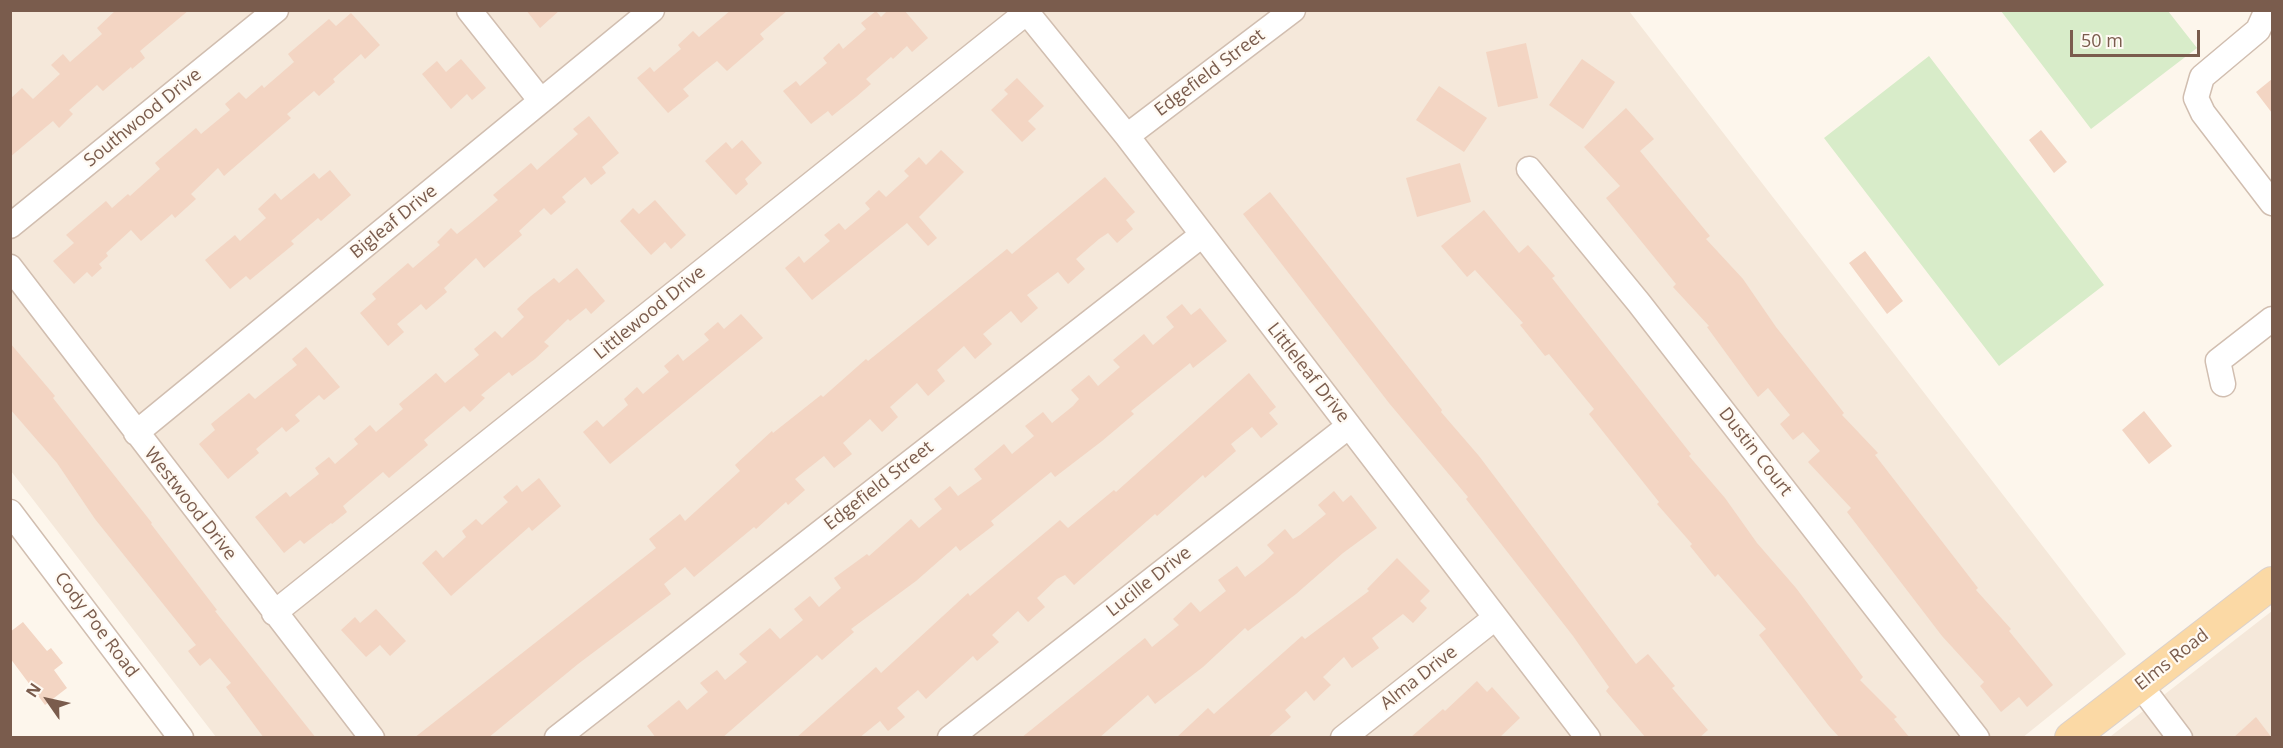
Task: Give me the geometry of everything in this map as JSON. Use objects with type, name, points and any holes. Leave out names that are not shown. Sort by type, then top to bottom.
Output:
[{"type":"main road","name":"Elms Road","points":[[2071,738],[2272,583]]},
{"type":"street","name":"Southwood Drive","points":[[10,226],[276,10]]},
{"type":"street","points":[[469,10],[541,101]]},
{"type":"street","name":"Bigleaf Drive","points":[[136,433],[652,10]]},
{"type":"street","name":"Edgefield Street","points":[[1127,136],[1293,10]]},
{"type":"street","points":[[2267,10],[2258,30],[2202,76],[2196,99],[2203,113],[2272,203]]},
{"type":"street","name":"Littleleaf Drive","points":[[1026,11],[1127,136],[1588,738]]},
{"type":"street","name":"Littlewood Drive","points":[[274,613],[1026,11]]},
{"type":"street","name":"Dustin Court","points":[[1528,169],[1639,303],[1977,738]]},
{"type":"street","name":"Edgefield Street","points":[[556,738],[1202,235]]},
{"type":"street","name":"Westwood Drive","points":[[10,267],[372,738]]},
{"type":"street","points":[[2223,384],[2218,361],[2272,319]]},
{"type":"street","name":"Lucille Drive","points":[[950,738],[1349,426]]},
{"type":"street","name":"Cody Poe Road","points":[[10,512],[182,738]]},
{"type":"street","name":"Alma Drive","points":[[1342,738],[1495,618]]},
{"type":"street","points":[[2140,685],[2180,738]]},
{"type":"shaded area","points":[[11,11],[1629,11],[2126,654],[2022,738],[216,737],[11,471]]},
{"type":"shaded area","points":[[2272,611],[2272,737],[2110,738],[2111,736]]},
{"type":"green space","points":[[2001,11],[2168,11],[2197,48],[2091,129]]},
{"type":"green space","points":[[1929,56],[2104,285],[1999,366],[1824,138]]},
{"type":"building","points":[[116,10],[189,10],[140,51],[145,58],[132,69],[131,67],[103,91],[97,85],[69,110],[73,114],[59,128],[53,121],[10,157],[10,99],[22,88],[33,99],[60,74],[51,65],[63,54],[70,62],[102,34],[97,28]]},
{"type":"building","points":[[526,10],[560,10],[540,28]]},
{"type":"building","points":[[731,10],[788,10],[760,34],[764,39],[727,71],[717,61],[683,89],[689,96],[668,113],[637,78],[650,67],[654,72],[681,49],[678,45],[693,31],[699,37]]},
{"type":"building","points":[[888,10],[904,10],[928,38],[912,52],[907,46],[893,59],[891,57],[866,79],[871,84],[856,97],[832,116],[828,111],[811,124],[783,91],[796,81],[800,86],[827,63],[823,58],[839,43],[843,49],[866,29],[861,23],[876,11],[881,17]]},
{"type":"building","points":[[351,13],[380,45],[365,59],[361,54],[333,79],[335,82],[319,96],[314,91],[287,114],[291,118],[224,176],[218,168],[191,194],[196,199],[175,218],[172,214],[141,241],[131,230],[106,253],[108,256],[99,264],[102,268],[92,277],[87,272],[74,284],[53,261],[74,243],[66,235],[106,201],[112,208],[128,194],[130,196],[160,169],[155,163],[196,128],[201,134],[230,110],[225,104],[239,92],[246,99],[262,85],[264,88],[294,62],[288,54],[329,19],[336,26]]},
{"type":"building","points":[[1526,43],[1538,98],[1498,107],[1486,52]]},
{"type":"building","points":[[461,59],[486,88],[472,100],[467,94],[451,109],[422,74],[437,61],[446,72]]},
{"type":"building","points":[[1582,59],[1615,82],[1583,129],[1549,105]]},
{"type":"building","points":[[1017,78],[1044,106],[1028,121],[1036,129],[1022,142],[991,110],[1008,94],[1004,90]]},
{"type":"building","points":[[2272,79],[2272,113],[2256,92]]},
{"type":"building","points":[[1439,86],[1487,118],[1464,152],[1416,120]]},
{"type":"building","points":[[1626,108],[1654,139],[1640,151],[1710,236],[1706,239],[1743,279],[1776,327],[1844,413],[1842,415],[1878,453],[1875,455],[1978,588],[1976,590],[2011,629],[2009,631],[2053,685],[2027,707],[2019,697],[2001,712],[1980,686],[1984,682],[1942,636],[1847,512],[1851,508],[1808,462],[1820,451],[1803,432],[1793,440],[1780,424],[1790,415],[1768,388],[1758,397],[1707,327],[1709,326],[1673,287],[1676,284],[1606,198],[1620,186],[1584,147]]},
{"type":"building","points":[[589,116],[619,153],[602,167],[606,173],[591,185],[585,177],[562,197],[566,202],[551,215],[544,208],[519,231],[522,235],[484,268],[476,258],[444,288],[447,292],[426,310],[421,304],[397,324],[404,332],[388,346],[360,313],[376,299],[372,294],[408,263],[413,268],[440,245],[437,242],[451,228],[457,234],[472,222],[498,200],[493,195],[531,163],[537,170],[578,134],[573,129]]},
{"type":"building","points":[[2041,130],[2067,162],[2054,173],[2029,140]]},
{"type":"building","points":[[742,140],[762,163],[745,179],[748,184],[736,195],[705,161],[726,142],[732,149]]},
{"type":"building","points":[[941,150],[964,172],[919,217],[937,238],[928,246],[907,223],[812,300],[785,268],[799,256],[804,263],[830,241],[824,235],[839,223],[845,230],[870,209],[865,203],[879,190],[886,197],[909,176],[904,171],[919,157],[926,165]]},
{"type":"building","points":[[1460,163],[1471,202],[1417,217],[1406,178]]},
{"type":"building","points":[[330,170],[351,195],[321,221],[318,218],[291,241],[294,244],[250,280],[246,276],[230,289],[205,260],[235,235],[240,241],[266,218],[258,209],[275,193],[281,200],[314,173],[319,179]]},
{"type":"building","points":[[1105,177],[1135,212],[1126,220],[1133,229],[1117,243],[1108,233],[1099,239],[1076,259],[1085,269],[1068,284],[1058,272],[1027,295],[1038,308],[1021,323],[1011,311],[983,334],[992,344],[975,359],[964,346],[937,370],[945,381],[928,396],[917,383],[890,407],[898,417],[882,432],[870,419],[843,443],[852,454],[834,468],[824,456],[795,479],[805,490],[788,505],[786,502],[756,529],[754,527],[694,577],[685,567],[664,584],[671,594],[578,664],[488,738],[414,738],[656,548],[649,539],[680,514],[685,521],[740,471],[735,465],[772,431],[773,433],[821,395],[823,397],[866,359],[868,361],[1007,249],[1012,254]]},
{"type":"building","points":[[1270,192],[1442,410],[1441,412],[1479,456],[1636,664],[1648,654],[1675,686],[1672,688],[1708,730],[1699,738],[1646,738],[1606,691],[1609,687],[1573,636],[1466,499],[1468,497],[1389,403],[1243,214]]},
{"type":"building","points":[[655,200],[686,235],[671,249],[665,242],[651,255],[620,221],[633,208],[639,214]]},
{"type":"building","points":[[1484,210],[1519,253],[1528,245],[1555,276],[1552,278],[1691,454],[1689,456],[1725,498],[1757,543],[1796,588],[1863,677],[1860,680],[1897,717],[1894,719],[1910,738],[1840,738],[1759,635],[1766,629],[1718,574],[1715,577],[1690,546],[1692,544],[1657,504],[1659,502],[1589,414],[1594,409],[1549,354],[1545,356],[1520,325],[1523,323],[1475,270],[1467,277],[1441,246]]},
{"type":"building","points":[[1865,251],[1903,301],[1887,314],[1849,263]]},
{"type":"building","points":[[577,268],[605,301],[591,314],[586,308],[570,321],[568,319],[544,342],[549,346],[535,359],[512,376],[509,372],[481,395],[485,398],[470,412],[464,406],[424,440],[428,445],[389,478],[383,472],[343,506],[347,512],[332,524],[304,544],[300,540],[284,553],[255,517],[286,492],[290,497],[319,474],[315,468],[329,457],[335,464],[358,444],[354,439],[370,425],[376,432],[403,409],[399,404],[436,373],[445,383],[479,355],[474,349],[495,331],[502,338],[524,317],[517,309],[531,296],[554,278],[559,283]]},
{"type":"building","points":[[1182,304],[1191,315],[1200,308],[1227,341],[1193,368],[1190,363],[1131,411],[1134,414],[1055,477],[1051,472],[991,521],[994,525],[960,551],[956,546],[916,581],[851,629],[854,632],[822,660],[817,655],[722,738],[656,738],[647,726],[679,700],[687,710],[708,692],[700,683],[717,670],[725,680],[747,662],[739,654],[770,628],[780,639],[803,620],[794,609],[810,596],[819,607],[841,588],[834,578],[867,554],[869,556],[911,519],[919,528],[942,509],[934,499],[950,486],[958,496],[982,479],[974,469],[1004,444],[1012,454],[1034,436],[1025,426],[1043,412],[1052,423],[1073,406],[1079,399],[1071,390],[1089,375],[1098,386],[1120,367],[1113,360],[1144,334],[1153,345],[1174,327],[1166,317]]},
{"type":"building","points":[[741,314],[763,338],[610,464],[583,432],[597,420],[603,427],[628,405],[624,399],[637,387],[643,394],[669,372],[664,366],[678,354],[683,361],[709,340],[704,334],[718,322],[724,329]]},
{"type":"building","points":[[10,343],[55,396],[53,398],[152,523],[217,610],[215,611],[316,738],[264,738],[226,687],[231,683],[210,658],[200,666],[188,651],[196,645],[95,519],[57,463],[10,409]]},
{"type":"building","points":[[306,347],[340,387],[324,400],[319,395],[295,415],[300,421],[286,432],[282,427],[256,449],[259,453],[228,479],[199,444],[215,430],[211,424],[249,393],[255,399],[297,365],[292,359]]},
{"type":"building","points":[[1249,373],[1276,407],[1269,413],[1278,424],[1261,438],[1252,427],[1231,444],[1236,451],[1205,478],[1203,475],[1157,516],[1155,514],[1074,585],[1065,575],[1057,579],[1037,598],[1045,607],[1028,622],[1018,611],[992,635],[999,642],[977,661],[973,656],[926,699],[918,690],[897,708],[905,717],[888,731],[880,721],[859,738],[796,738],[876,667],[881,673],[968,593],[970,596],[1060,520],[1068,528],[1114,490],[1116,492]]},
{"type":"building","points":[[2144,411],[2172,446],[2149,464],[2122,430]]},
{"type":"building","points":[[539,478],[561,506],[532,531],[529,527],[451,596],[422,563],[436,550],[443,558],[466,537],[462,531],[476,519],[482,525],[508,502],[503,497],[517,485],[522,492]]},
{"type":"building","points":[[1334,491],[1343,502],[1351,495],[1377,528],[1343,553],[1296,594],[1248,631],[1245,628],[1203,667],[1155,704],[1148,695],[1099,738],[1021,738],[1145,638],[1152,647],[1179,625],[1173,619],[1191,602],[1200,612],[1226,591],[1218,580],[1237,566],[1245,577],[1263,563],[1274,553],[1267,545],[1285,529],[1293,539],[1300,535],[1326,514],[1318,505]]},
{"type":"building","points":[[1397,558],[1430,591],[1420,601],[1427,608],[1413,623],[1403,614],[1372,638],[1379,648],[1352,668],[1344,657],[1323,677],[1331,685],[1314,701],[1306,691],[1285,710],[1291,717],[1267,738],[1176,738],[1208,708],[1214,714],[1302,636],[1305,639],[1369,591],[1367,589]]},
{"type":"building","points":[[376,609],[406,641],[390,656],[380,645],[366,657],[341,630],[355,617],[360,623]]},
{"type":"building","points":[[23,622],[47,651],[51,648],[63,663],[54,670],[67,688],[45,705],[10,658],[10,632]]},
{"type":"building","points":[[1477,681],[1487,692],[1492,687],[1520,718],[1499,738],[1410,738],[1443,709],[1445,711]]},
{"type":"building","points":[[2256,717],[2272,738],[2233,738]]}]
